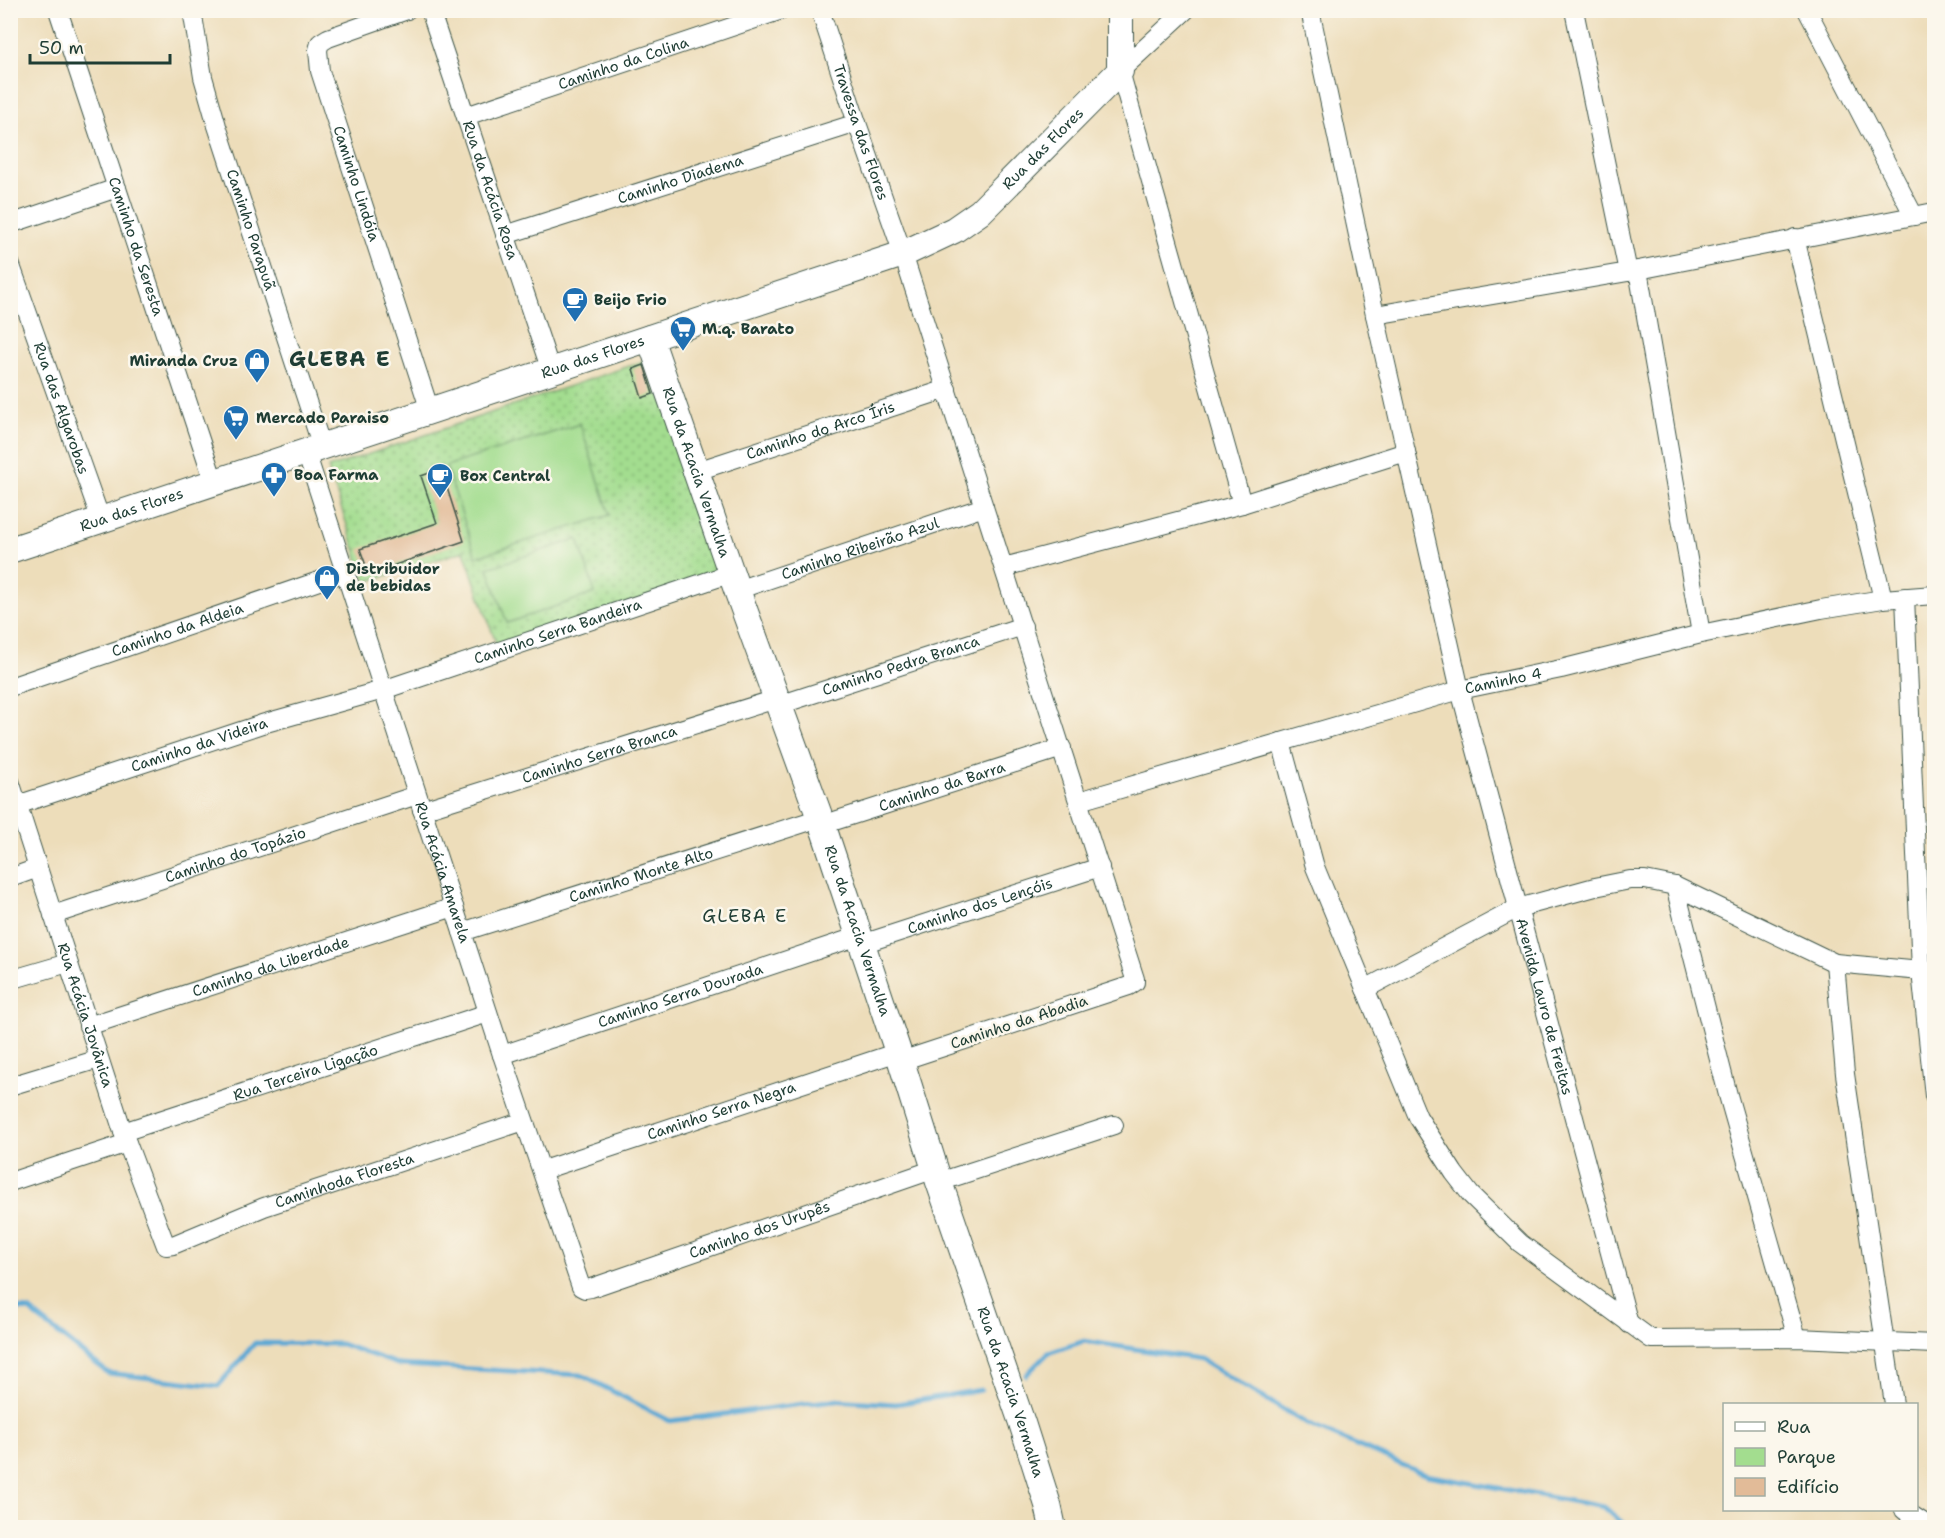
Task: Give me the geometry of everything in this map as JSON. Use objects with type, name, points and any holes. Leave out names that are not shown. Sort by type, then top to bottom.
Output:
[{"type":"street","name":"Caminho da Seresta","points":[[58,10],[214,482]]},
{"type":"street","name":"Caminho Parapuã","points":[[192,10],[203,77],[314,450]]},
{"type":"street","name":"Caminho Lindóia","points":[[407,10],[328,38],[320,43],[318,59],[430,411]]},
{"type":"street","name":"Rua da Acácia Rosa","points":[[430,10],[551,371]]},
{"type":"street","name":"Caminho da Colina","points":[[466,116],[782,10]]},
{"type":"street","name":"Travessa das Flores","points":[[820,10],[947,389],[1101,867],[1135,975],[1135,982]]},
{"type":"street","points":[[1120,10],[1120,71],[1242,504]]},
{"type":"street","points":[[1120,71],[1186,10]]},
{"type":"street","name":"Avenida Lauro de Freitas","points":[[1310,10],[1375,315],[1460,690],[1629,1324]]},
{"type":"street","points":[[1574,10],[1633,271],[1701,634]]},
{"type":"street","points":[[1807,10],[1914,216]]},
{"type":"street","name":"Rua das Flores","points":[[10,550],[903,254],[954,230],[980,212],[1120,71]]},
{"type":"street","name":"Caminho Diadema","points":[[505,235],[857,123]]},
{"type":"street","points":[[10,224],[117,188]]},
{"type":"street","points":[[1375,315],[1633,271],[1935,212]]},
{"type":"street","points":[[1795,238],[1883,599]]},
{"type":"street","name":"Rua das Algarobas","points":[[10,263],[101,520]]},
{"type":"street","name":"Rua da Acacia Vermalha","points":[[650,338],[734,581],[821,821],[937,1176],[1022,1423],[1053,1527]]},
{"type":"street","name":"Caminho do Arco Íris","points":[[697,471],[947,389]]},
{"type":"street","name":"Rua Acácia Amarela","points":[[314,450],[345,572],[383,690],[524,1121],[543,1170],[581,1287],[585,1289]]},
{"type":"street","points":[[1004,567],[1242,504],[1406,452]]},
{"type":"street","name":"Caminho Ribeirão Azul","points":[[734,581],[984,507]]},
{"type":"street","name":"Caminho da Aldeia","points":[[10,687],[345,572]]},
{"type":"street","name":"Caminho Serra Bandeira","points":[[383,690],[734,581]]},
{"type":"street","name":"Caminho 4","points":[[1079,801],[1460,690],[1562,669],[1701,634],[1883,599],[1935,595]]},
{"type":"street","points":[[1905,597],[1935,1096]]},
{"type":"street","name":"Caminho Pedra Branca","points":[[777,702],[1023,626]]},
{"type":"street","name":"Caminho da Videira","points":[[17,805],[262,724],[383,690]]},
{"type":"street","name":"Caminho Serra Branca","points":[[420,802],[777,702]]},
{"type":"street","points":[[1281,742],[1315,867],[1418,1117],[1460,1181],[1520,1243],[1651,1340],[1797,1338],[1935,1344]]},
{"type":"street","name":"Caminho da Barra","points":[[821,821],[1062,748]]},
{"type":"street","name":"Rua Acácia Jovânica","points":[[10,781],[125,1138],[166,1246]]},
{"type":"street","name":"Caminho do Topázio","points":[[53,915],[420,802]]},
{"type":"street","name":"Caminho Monte Alto","points":[[462,932],[821,821]]},
{"type":"street","name":"Caminho dos Lençóis","points":[[860,940],[1101,867]]},
{"type":"street","points":[[10,878],[38,868]]},
{"type":"street","points":[[1365,988],[1518,908],[1630,880],[1645,880],[1676,886],[1835,963],[1928,970]]},
{"type":"street","points":[[1676,886],[1728,1095],[1797,1338]]},
{"type":"street","name":"Caminho da Liberdade","points":[[88,1026],[454,907]]},
{"type":"street","name":"Caminho Serra Dourada","points":[[502,1055],[860,940]]},
{"type":"street","points":[[10,980],[68,963]]},
{"type":"street","points":[[1835,963],[1845,1074],[1894,1403]]},
{"type":"street","name":"Caminho da Abadia","points":[[899,1057],[1129,986],[1135,982]]},
{"type":"street","name":"Rua Terceira Ligação","points":[[10,1182],[125,1138],[488,1012]]},
{"type":"street","name":"Caminho Serra Negra","points":[[543,1170],[899,1057]]},
{"type":"street","points":[[10,1086],[99,1059]]},
{"type":"street","name":"Caminhoda Floresta","points":[[166,1246],[264,1207],[524,1121]]},
{"type":"street","name":"Caminho dos Urupês","points":[[585,1289],[937,1176],[1114,1125]]},
{"type":"street","points":[[1907,1511],[1932,1527]]},
{"type":"green space","points":[[650,359],[719,573],[497,646],[464,551],[366,582],[328,468]]},
{"type":"green space","points":[[580,424],[610,515],[476,557],[446,466]]},
{"type":"green space","points":[[578,539],[595,593],[507,623],[488,568]]},
{"type":"building","points":[[644,365],[653,394],[642,398],[633,369]]},
{"type":"building","name":"Box Central","points":[[441,469],[464,541],[369,574],[360,549],[437,523],[421,476]]},
{"type":"waterway","points":[[10,1308],[29,1310],[108,1373],[218,1386],[255,1343],[341,1344],[400,1365],[581,1375],[670,1421],[835,1400],[896,1404],[981,1390]]},
{"type":"waterway","points":[[1026,1375],[1048,1353],[1084,1341],[1199,1359],[1307,1424],[1426,1475],[1604,1507],[1628,1528]]},
{"type":"place","name":"Beijo Frio","points":[[575,323]]},
{"type":"place","name":"M.q. Barato","points":[[683,352]]},
{"type":"place","name":"Miranda Cruz","points":[[257,384]]},
{"type":"place","name":"Mercado Paraiso","points":[[236,441]]},
{"type":"place","name":"Boa Farma","points":[[274,498]]},
{"type":"place","name":"Box Central","points":[[440,499]]},
{"type":"place","name":"Distribuidor de bebidas","points":[[327,601]]},
{"type":"district","name":"GLEBA E","points":[[340,359]]},
{"type":"district","name":"GLEBA E","points":[[745,916]]}]
